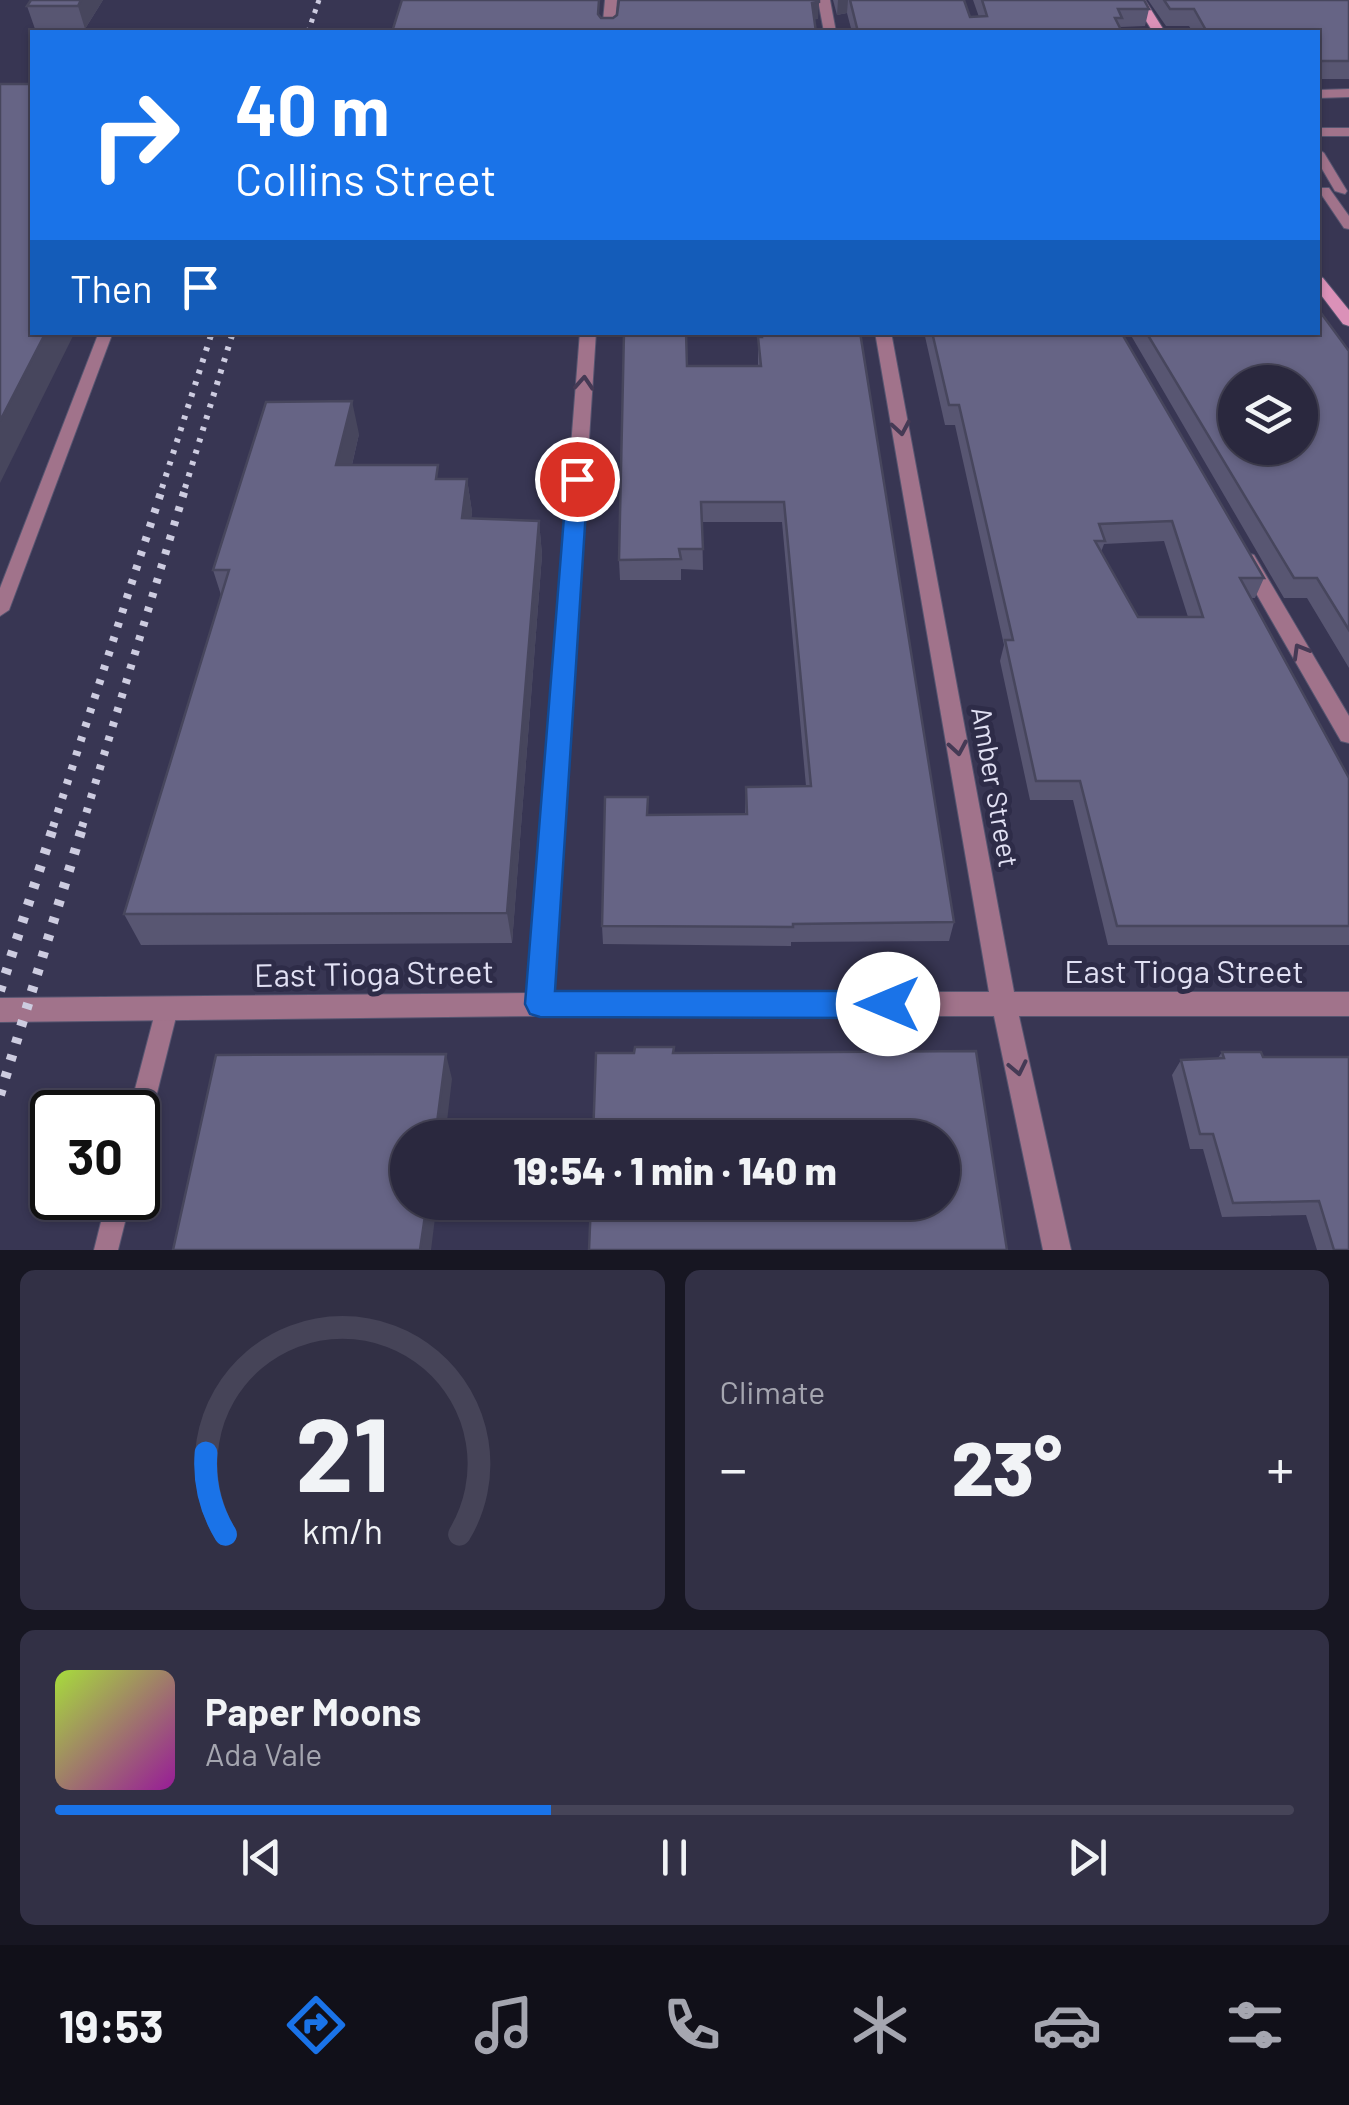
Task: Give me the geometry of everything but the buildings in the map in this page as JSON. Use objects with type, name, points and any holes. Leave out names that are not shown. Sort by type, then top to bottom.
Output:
[{"type":"main road","points":[[1140,0],[1158,30]]},
{"type":"main road","points":[[1320,283],[1349,321]]},
{"type":"street","points":[[608,30],[611,0]]},
{"type":"street","points":[[824,0],[830,30]]},
{"type":"street","points":[[1320,94],[1349,94]]},
{"type":"street","points":[[540,1004],[588,335]]},
{"type":"street","name":"Amber Street","points":[[884,335],[1004,1004],[1057,1250]]},
{"type":"street","points":[[1233,534],[1349,735]]},
{"type":"street","name":"East Tioga Street","points":[[0,1010],[540,1004],[1349,1004]]},
{"type":"lane","points":[[1320,132],[1349,132]]},
{"type":"lane","points":[[1320,156],[1345,191]]},
{"type":"lane","points":[[1321,191],[1345,191]]},
{"type":"lane","points":[[1321,191],[1349,225]]},
{"type":"lane","points":[[0,610],[105,335]]},
{"type":"lane","points":[[146,1090],[167,1008]]},
{"type":"lane","points":[[106,1250],[114,1220]]},
{"type":"railway","points":[[309,30],[319,0]]},
{"type":"railway","points":[[162,488],[211,335]]},
{"type":"railway","points":[[185,488],[232,335]]},
{"type":"railway","points":[[53,827],[163,486]]},
{"type":"railway","points":[[82,827],[186,486]]},
{"type":"railway","points":[[0,991],[54,825]]},
{"type":"railway","points":[[0,1095],[83,825]]},
{"type":"route","points":[[577,479],[540,1004],[888,1004]]}]
